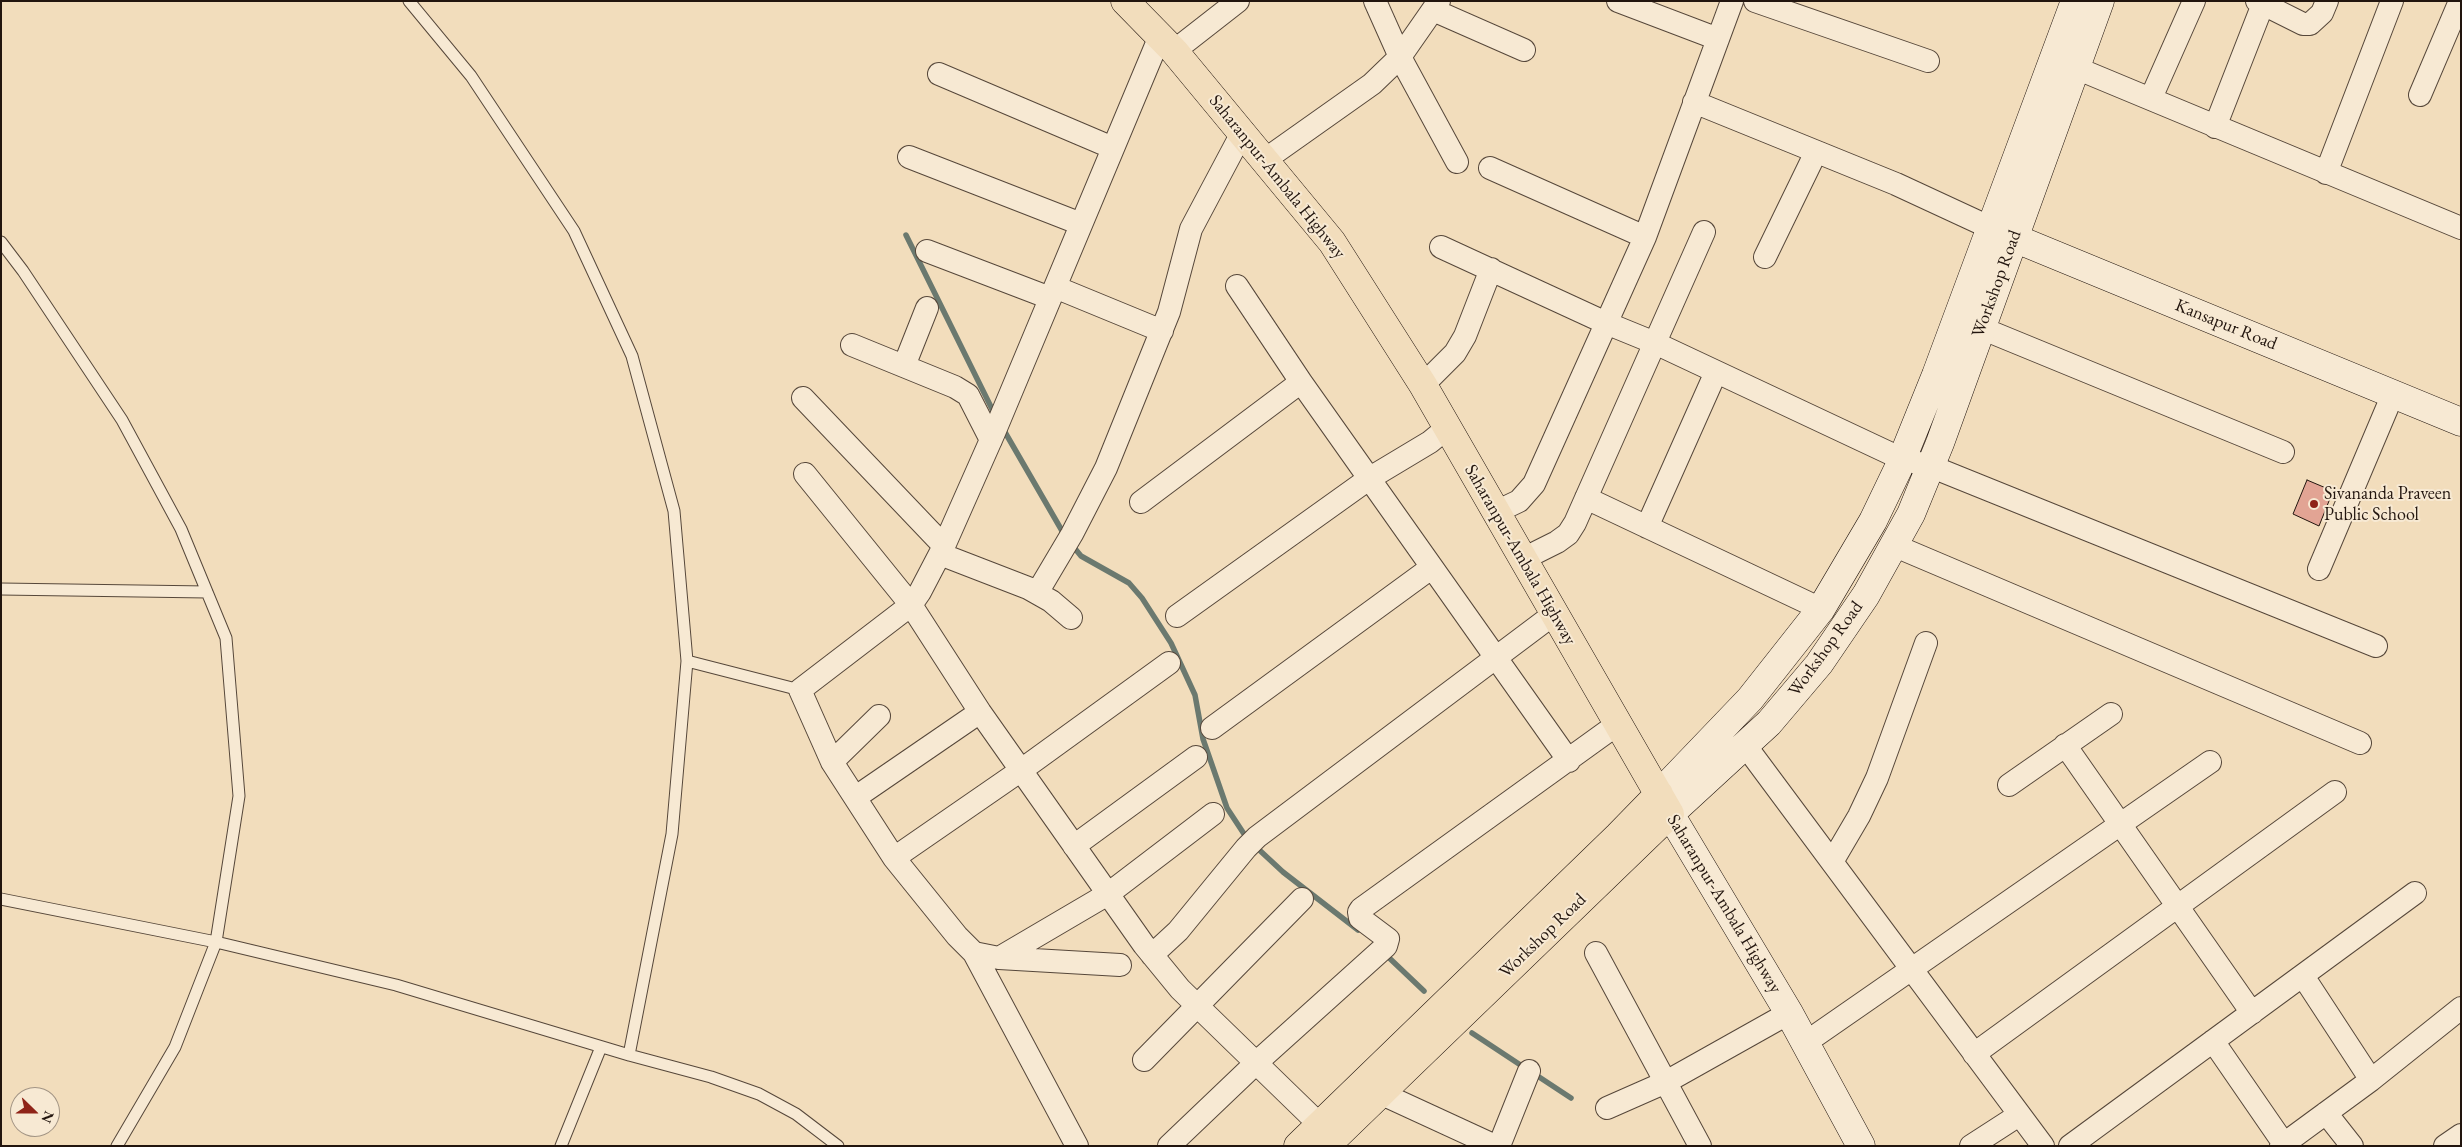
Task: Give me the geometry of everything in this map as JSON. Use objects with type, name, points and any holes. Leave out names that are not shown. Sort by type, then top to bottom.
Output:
[{"type":"main road","name":"Saharanpur-Ambala Highway","points":[[1125,1],[1167,44],[1243,131],[1332,242],[1423,385],[1664,804],[1789,1013],[1861,1146]]},
{"type":"main road","name":"Workshop Road","points":[[1323,1135],[1618,836],[1745,745],[1769,723],[1819,664],[1866,595],[1911,514],[1981,328],[2002,233],[2075,1]]},
{"type":"main road","name":"Workshop Road","points":[[1298,1146],[1323,1135],[1380,1094],[1664,804],[1821,609],[1873,521],[1902,459],[2076,68],[2100,1]]},
{"type":"main road","name":"Kansapur Road","points":[[2002,233],[2461,422]]},
{"type":"street","points":[[1375,1],[1400,57],[1457,162]]},
{"type":"street","points":[[1618,1],[1718,39]]},
{"type":"street","points":[[1496,512],[1519,501],[1534,484],[1645,237],[1732,1]]},
{"type":"street","points":[[1754,1],[1928,61]]},
{"type":"street","points":[[2151,98],[2194,1]]},
{"type":"street","points":[[2215,127],[2260,3],[2303,24],[2310,24],[2322,13],[2327,1]]},
{"type":"street","points":[[2326,173],[2392,1]]},
{"type":"street","points":[[2420,95],[2460,1]]},
{"type":"street","points":[[1077,1146],[974,953],[894,858],[832,762],[800,690],[911,605],[920,592],[942,550],[993,436],[1113,148],[1167,44],[1236,2]]},
{"type":"street","points":[[1266,159],[1372,84],[1400,57],[1436,6],[1524,50]]},
{"type":"street","points":[[2076,68],[2461,228]]},
{"type":"street","points":[[939,74],[1113,148]]},
{"type":"street","points":[[1694,102],[1896,184],[2002,233]]},
{"type":"street","points":[[1037,593],[1068,541],[1106,468],[1174,299],[1191,229],[1243,131]]},
{"type":"street","points":[[1765,256],[1816,152]]},
{"type":"street","points":[[908,157],[1081,224]]},
{"type":"street","points":[[1490,168],[1645,237]]},
{"type":"street","points":[[1523,559],[1568,534],[1586,498],[1704,232]]},
{"type":"street","points":[[1441,247],[1606,323],[1655,343],[1902,459],[1930,466],[2376,646]]},
{"type":"street","points":[[926,251],[1162,331]]},
{"type":"street","points":[[1423,385],[1455,353],[1465,336],[1491,269]]},
{"type":"street","points":[[1237,286],[1301,382],[1370,478],[1431,568],[1569,761]]},
{"type":"street","points":[[904,366],[927,308]]},
{"type":"street","points":[[1981,328],[2283,452]]},
{"type":"street","points":[[852,344],[955,387],[968,395],[993,436]]},
{"type":"street","points":[[1647,527],[1716,372]]},
{"type":"street","points":[[1141,502],[1301,382]]},
{"type":"street","points":[[2319,569],[2393,394]]},
{"type":"street","points":[[803,398],[942,550],[1037,593],[1051,601],[1071,618]]},
{"type":"street","points":[[1177,616],[1370,478],[1430,442],[1447,428]]},
{"type":"street","points":[[805,474],[911,605],[1020,771],[1152,955],[1180,989],[1256,1063],[1323,1135]]},
{"type":"street","points":[[1586,498],[1821,609]]},
{"type":"street","points":[[1893,545],[2360,743]]},
{"type":"street","points":[[1212,728],[1431,568]]},
{"type":"street","points":[[1152,955],[1178,931],[1252,843],[1554,614]]},
{"type":"street","points":[[1832,862],[1859,816],[1877,778],[1926,643]]},
{"type":"street","points":[[894,858],[1020,771],[1168,663]]},
{"type":"street","points":[[856,797],[980,712]]},
{"type":"street","points":[[2009,786],[2110,714]]},
{"type":"street","points":[[832,762],[879,716]]},
{"type":"street","points":[[1169,1146],[1256,1063],[1381,950],[1388,939],[1360,918],[1359,912],[1361,909],[1569,761],[1619,723]]},
{"type":"street","points":[[1745,745],[2043,1146]]},
{"type":"street","points":[[2064,745],[2252,1013]]},
{"type":"street","points":[[1074,846],[1196,757]]},
{"type":"street","points":[[1805,1042],[1912,970],[2210,762]]},
{"type":"street","points":[[1974,1054],[2335,792]]},
{"type":"street","points":[[999,958],[1108,894],[1213,814]]},
{"type":"street","points":[[2070,1146],[2415,893]]},
{"type":"street","points":[[1144,1060],[1302,899]]},
{"type":"street","points":[[974,953],[999,958],[1120,965]]},
{"type":"street","points":[[1596,953],[1700,1146]]},
{"type":"street","points":[[2303,976],[2371,1080]]},
{"type":"street","points":[[2213,1042],[2283,1145],[2371,1080],[2461,1008]]},
{"type":"street","points":[[1607,1108],[1666,1082],[1789,1013]]},
{"type":"street","points":[[1380,1094],[1497,1146],[1529,1071]]},
{"type":"street","points":[[2326,1112],[2352,1146]]},
{"type":"street","points":[[1971,1146],[2020,1115]]},
{"type":"street","points":[[2445,1146],[2461,1135]]},
{"type":"lane","points":[[409,1],[471,76],[574,231],[632,356],[674,511],[687,661],[672,834],[629,1055]]},
{"type":"lane","points":[[1,242],[23,271],[122,420],[182,529],[226,638],[239,796],[216,942],[175,1047],[117,1146]]},
{"type":"lane","points":[[1,589],[207,592]]},
{"type":"lane","points":[[687,661],[800,690]]},
{"type":"lane","points":[[1,899],[216,942],[396,985],[601,1047],[711,1077],[759,1094],[796,1114],[838,1146]]},
{"type":"lane","points":[[561,1146],[601,1047]]},
{"type":"building","points":[[2307,480],[2333,491],[2319,526],[2293,514]]},
{"type":"waterway","points":[[906,235],[995,415]]},
{"type":"waterway","points":[[1002,427],[1065,536]]},
{"type":"waterway","points":[[1072,545],[1081,556],[1129,583],[1142,598],[1171,643],[1195,695],[1203,739],[1227,808],[1248,840]]},
{"type":"waterway","points":[[1255,846],[1283,872],[1358,930]]},
{"type":"waterway","points":[[1384,953],[1424,991]]},
{"type":"waterway","points":[[1472,1033],[1525,1068]]},
{"type":"waterway","points":[[1533,1073],[1571,1098]]},
{"type":"place","name":"Sivananda Praveen Public School","points":[[2314,504]]}]
